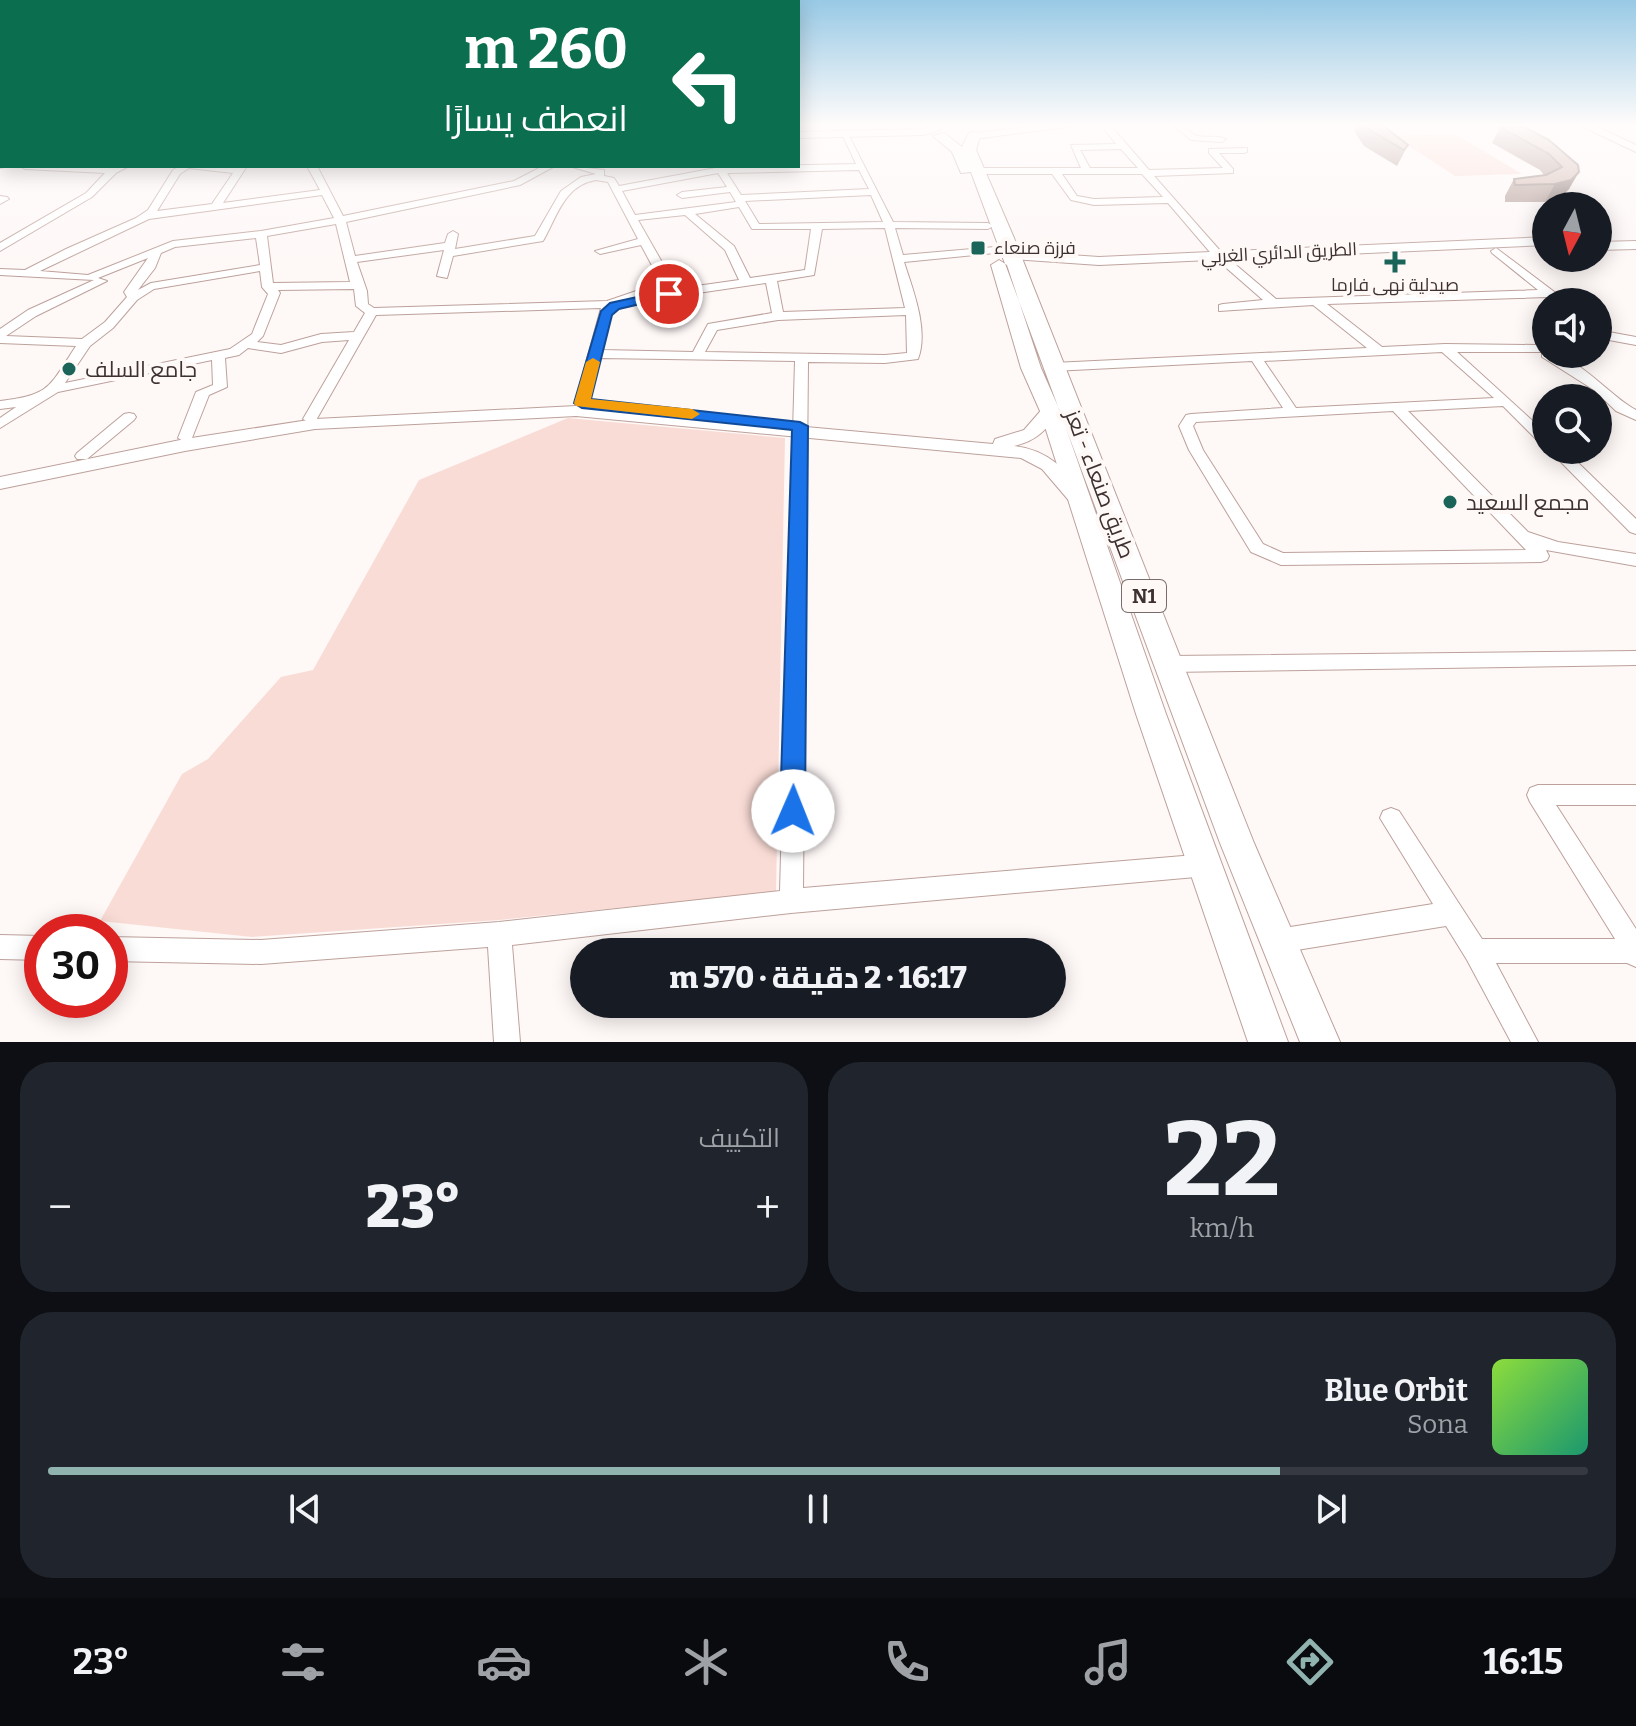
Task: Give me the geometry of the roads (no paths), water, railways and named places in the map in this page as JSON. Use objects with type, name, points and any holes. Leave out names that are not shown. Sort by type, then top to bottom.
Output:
[{"type":"highway","name":"طريق صنعاء - تعز","points":[[971,174],[1053,367],[1237,843],[1320,1042]]},
{"type":"highway","name":"طريق صنعاء - تعز","points":[[1002,247],[1031,368],[1050,411],[1151,714],[1268,1042]]},
{"type":"main road","points":[[1612,239],[1636,238]]},
{"type":"main road","name":"الطريق الدائري الغربي","points":[[1222,259],[1532,242]]},
{"type":"main road","points":[[1612,246],[1636,245]]},
{"type":"main road","name":"الطريق الدائري الغربي","points":[[1002,247],[1222,259],[1532,250]]},
{"type":"main road","points":[[0,474],[82,456],[310,419],[582,403],[800,430],[998,443],[1018,441],[1037,433],[1050,411]]},
{"type":"main road","points":[[0,483],[185,445],[315,424],[576,411],[1025,453],[1049,465],[1081,502]]},
{"type":"street","points":[[0,248],[89,195],[110,174]]},
{"type":"street","points":[[146,216],[175,174]]},
{"type":"street","points":[[27,274],[146,216],[207,209],[217,204],[237,174]]},
{"type":"street","points":[[316,174],[340,220],[361,291],[362,306],[372,312],[607,309],[644,297],[810,273],[817,226]]},
{"type":"street","points":[[0,272],[89,278],[173,244],[261,234],[340,220],[529,174]]},
{"type":"street","points":[[618,189],[701,174]]},
{"type":"street","points":[[723,174],[756,227],[889,225],[1002,247]]},
{"type":"street","points":[[595,354],[913,356],[917,346],[911,311],[889,225],[865,174]]},
{"type":"street","points":[[1057,174],[1074,198],[1094,202],[1170,200]]},
{"type":"street","points":[[1147,174],[1222,259],[1273,303]]},
{"type":"street","points":[[350,260],[386,257],[451,244],[539,239],[569,186],[581,179],[599,176],[611,180],[618,189],[661,271],[662,281],[652,289],[607,309]]},
{"type":"street","points":[[217,204],[230,205],[325,192]]},
{"type":"street","points":[[682,195],[738,197],[875,192]]},
{"type":"street","points":[[633,218],[687,212],[738,197]]},
{"type":"street","points":[[687,212],[730,248],[746,282]]},
{"type":"street","points":[[0,424],[54,389],[234,352],[257,336],[274,293],[268,287],[261,234]]},
{"type":"street","points":[[600,251],[645,241]]},
{"type":"street","points":[[443,276],[451,244]]},
{"type":"street","points":[[897,259],[1002,247]]},
{"type":"street","points":[[133,298],[130,292],[149,268],[157,250]]},
{"type":"street","points":[[1496,251],[1544,288]]},
{"type":"street","points":[[0,336],[32,313],[124,270],[132,261]]},
{"type":"street","points":[[54,389],[85,343],[109,325],[133,298],[151,286],[265,267]]},
{"type":"street","points":[[771,279],[778,316]]},
{"type":"street","points":[[268,287],[357,285]]},
{"type":"street","points":[[1223,308],[1273,303],[1532,294]]},
{"type":"street","points":[[1316,301],[1379,351]]},
{"type":"street","points":[[582,403],[607,309]]},
{"type":"street","points":[[697,356],[712,327],[778,316],[911,311]]},
{"type":"street","points":[[310,419],[372,312]]},
{"type":"street","points":[[0,336],[85,343]]},
{"type":"street","points":[[245,344],[281,349],[321,338],[358,336]]},
{"type":"street","points":[[1612,337],[1636,341]]},
{"type":"street","points":[[1053,367],[1445,348],[1532,350]]},
{"type":"street","points":[[1445,348],[1532,427]]},
{"type":"street","points":[[185,438],[203,392],[220,387],[218,356]]},
{"type":"street","points":[[791,901],[802,357]]},
{"type":"street","points":[[1256,358],[1292,412]]},
{"type":"street","points":[[1571,368],[1599,387],[1621,408],[1636,416]]},
{"type":"street","points":[[0,405],[33,401]]},
{"type":"street","points":[[1397,407],[1541,556],[1281,559],[1257,548],[1196,450],[1186,426],[1191,418],[1292,412],[1397,407],[1506,402]]},
{"type":"street","points":[[82,456],[129,417]]},
{"type":"street","points":[[1570,464],[1636,528]]},
{"type":"street","points":[[1522,536],[1556,548],[1636,560]]},
{"type":"street","points":[[1169,664],[1636,658]]},
{"type":"street","points":[[1635,952],[1538,795],[1636,795]]},
{"type":"street","points":[[1391,818],[1476,951],[1525,1042]]},
{"type":"street","points":[[128,949],[261,952],[499,934],[791,901],[1207,865]]},
{"type":"street","points":[[1278,941],[1451,913]]},
{"type":"street","points":[[499,934],[507,1042]]},
{"type":"street","points":[[0,947],[24,948]]},
{"type":"street","points":[[1476,951],[1635,952]]},
{"type":"place","name":"فرزة صنعاء","points":[[978,248]]},
{"type":"place","name":"صيدلية نهى فارما","points":[[1395,262]]},
{"type":"place","name":"جامع السلف","points":[[69,369]]},
{"type":"place","name":"مجمع السعيد","points":[[1450,502]]}]
